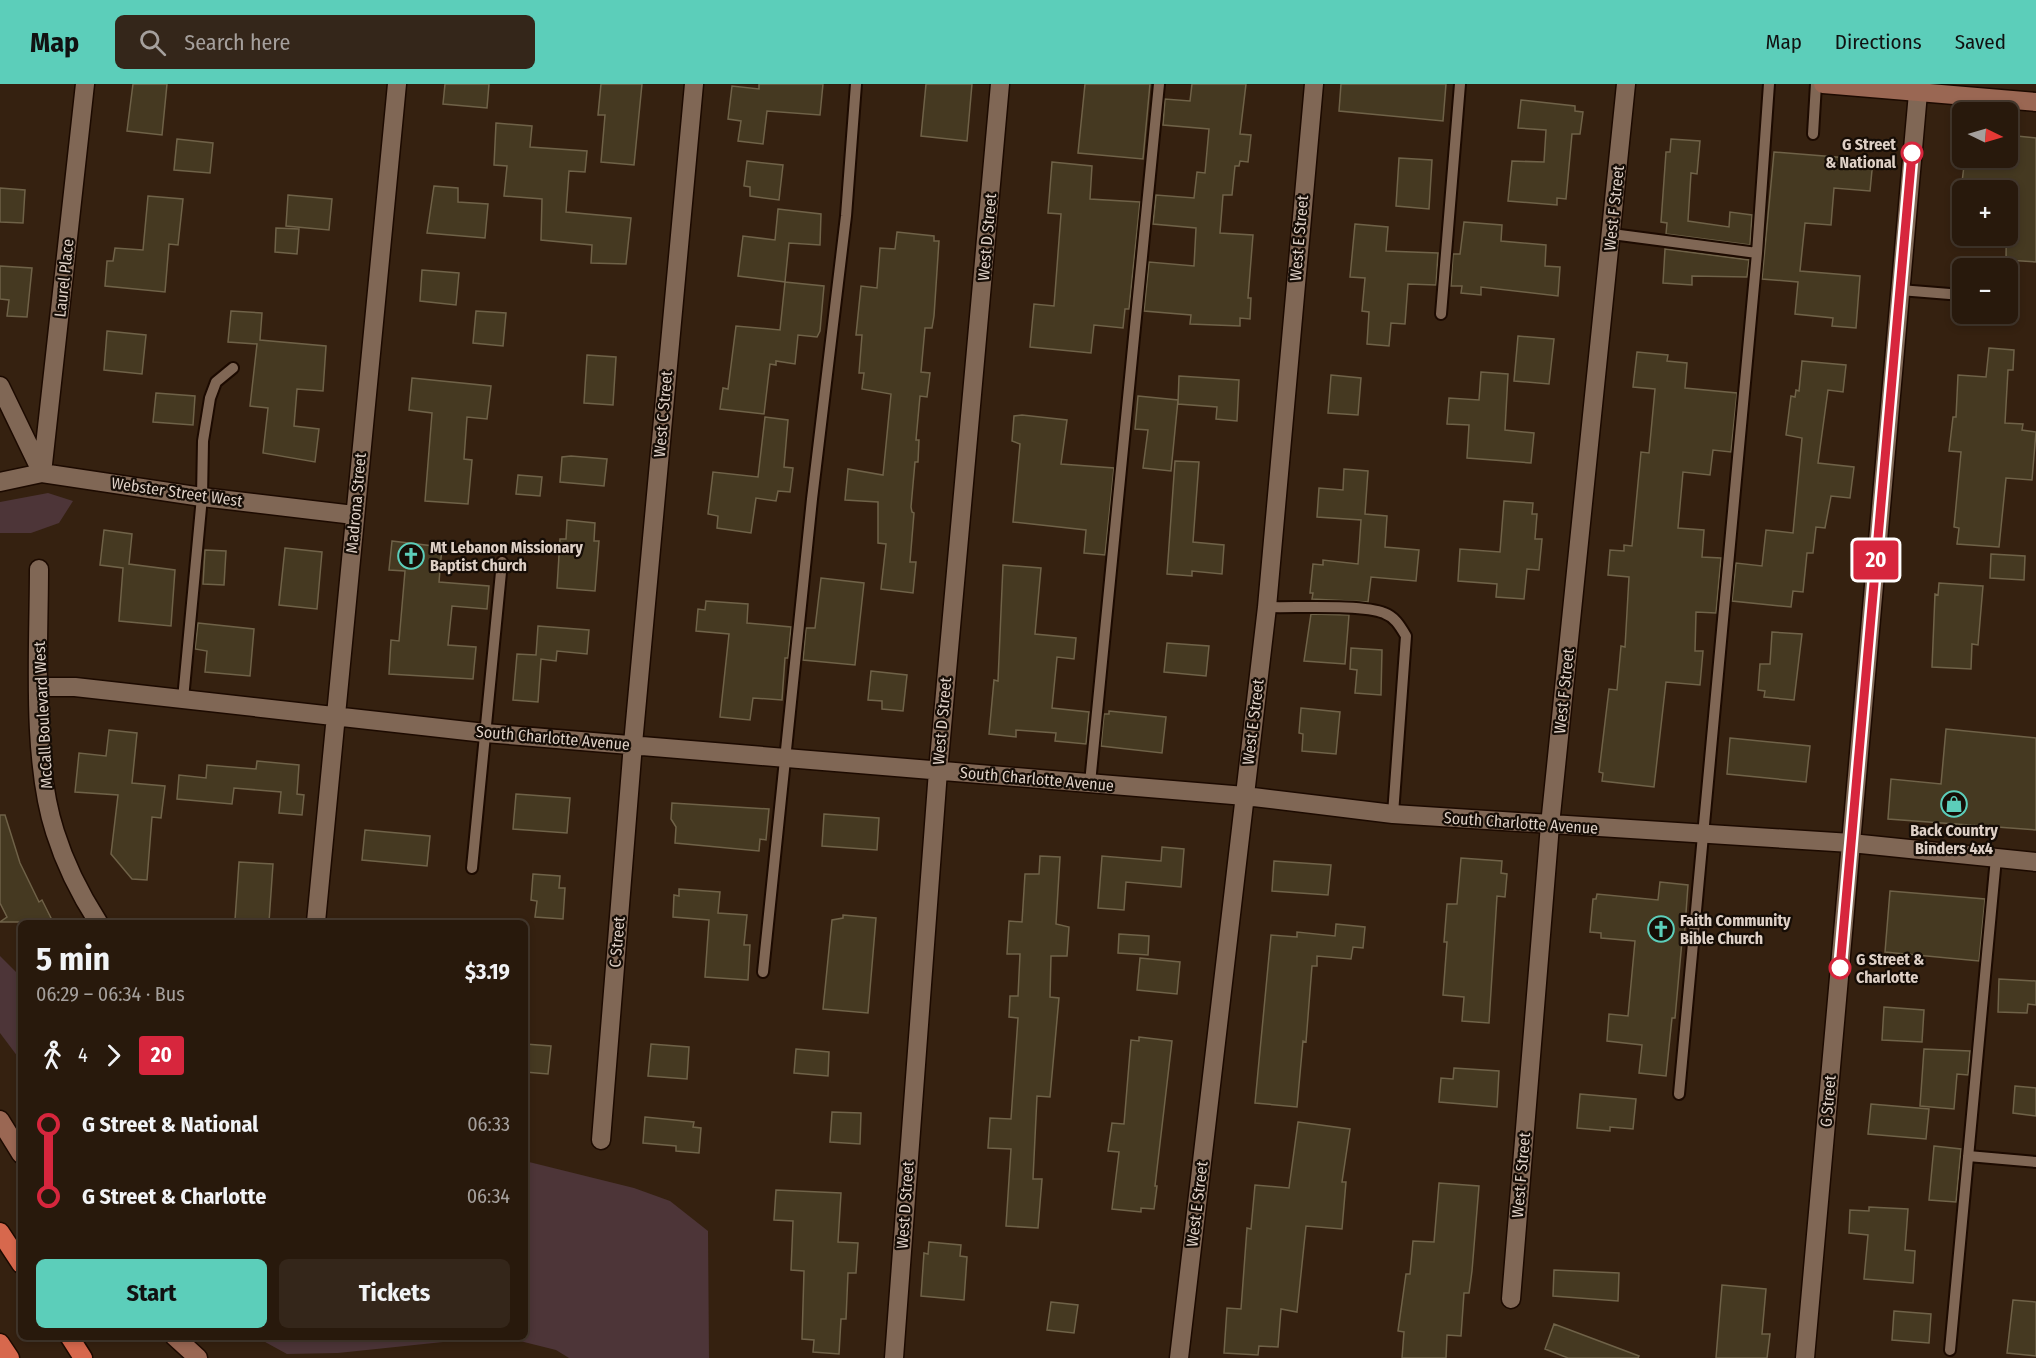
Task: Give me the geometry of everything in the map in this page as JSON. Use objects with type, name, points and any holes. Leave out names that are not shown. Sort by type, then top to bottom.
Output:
[{"type":"highway","points":[[0,1232],[18,1259]]},
{"type":"highway","points":[[72,1340],[83,1358]]},
{"type":"highway","points":[[0,1343],[10,1358]]},
{"type":"main road","points":[[1825,84],[2036,102]]},
{"type":"main road","points":[[0,1120],[18,1149]]},
{"type":"main road","points":[[177,1340],[190,1356]]},
{"type":"street","name":"Laurel Place","points":[[42,473],[85,84]]},
{"type":"street","name":"Madrona Street","points":[[316,920],[397,84]]},
{"type":"street","name":"West C Street","points":[[633,744],[693,84]]},
{"type":"street","name":"West D Street","points":[[894,1358],[938,771],[1000,84]]},
{"type":"street","name":"West E Street","points":[[1179,1358],[1267,607],[1314,84]]},
{"type":"street","name":"West F Street","points":[[1511,1299],[1550,825],[1626,84]]},
{"type":"street","name":"G Street","points":[[1805,1358],[1918,93]]},
{"type":"street","points":[[0,386],[42,473]]},
{"type":"street","name":"Webster Street West","points":[[0,482],[42,473],[201,497],[354,515]]},
{"type":"street","name":"McCall Boulevard West","points":[[39,569],[39,687],[43,777],[54,831],[77,888],[97,920]]},
{"type":"street","name":"South Charlotte Avenue","points":[[39,687],[75,687],[484,733],[1245,796],[1393,813],[1851,843],[2036,862]]},
{"type":"street","name":"C Street","points":[[601,1140],[633,744]]},
{"type":"lane","points":[[763,972],[812,499],[846,216],[856,84]]},
{"type":"lane","points":[[1090,783],[1159,84]]},
{"type":"lane","points":[[1441,314],[1460,84]]},
{"type":"lane","points":[[1679,1094],[1757,253],[1769,84]]},
{"type":"lane","points":[[1813,134],[1816,84]]},
{"type":"lane","points":[[1612,234],[1757,253]]},
{"type":"lane","points":[[1900,290],[1952,294]]},
{"type":"lane","points":[[183,699],[201,497],[203,441],[210,398],[216,382],[233,368]]},
{"type":"lane","points":[[472,868],[502,562]]},
{"type":"lane","points":[[1267,607],[1365,610],[1383,612],[1397,621],[1406,636],[1393,813]]},
{"type":"lane","points":[[1950,1350],[1996,858]]},
{"type":"lane","points":[[1968,1156],[2036,1162]]},
{"type":"shaded area","points":[[48,493],[73,501],[59,523],[31,533],[0,533],[0,502]]},
{"type":"shaded area","points":[[0,956],[18,974],[18,1057],[0,1033]]},
{"type":"shaded area","points":[[528,1162],[634,1188],[670,1201],[708,1231],[709,1358],[569,1358],[556,1350],[516,1340],[528,1340]]},
{"type":"shaded area","points":[[261,1340],[462,1340],[338,1353],[287,1354]]},
{"type":"building","points":[[133,84],[167,84],[162,135],[127,131]]},
{"type":"building","points":[[445,84],[489,84],[487,108],[443,104]]},
{"type":"building","points":[[601,84],[642,84],[634,165],[601,162],[605,115],[598,115]]},
{"type":"building","points":[[759,84],[823,84],[820,115],[767,111],[763,144],[738,141],[741,121],[728,119],[732,86],[759,89]]},
{"type":"building","points":[[926,84],[972,84],[967,141],[921,136]]},
{"type":"building","points":[[1085,84],[1150,84],[1143,159],[1078,153]]},
{"type":"building","points":[[1192,84],[1246,84],[1240,134],[1251,135],[1248,162],[1240,161],[1239,166],[1235,166],[1232,195],[1223,195],[1220,233],[1253,235],[1248,298],[1251,298],[1250,319],[1240,318],[1240,326],[1190,324],[1191,315],[1144,311],[1149,262],[1194,266],[1196,228],[1153,224],[1156,195],[1194,198],[1197,172],[1205,173],[1209,129],[1163,125],[1165,99],[1190,101]]},
{"type":"building","points":[[1341,84],[1446,84],[1443,121],[1339,111]]},
{"type":"building","points":[[1521,100],[1575,106],[1575,111],[1583,112],[1580,134],[1572,134],[1566,199],[1557,198],[1557,205],[1508,201],[1512,161],[1544,162],[1546,130],[1518,128]]},
{"type":"building","points":[[496,123],[532,126],[530,147],[587,151],[585,172],[569,171],[566,212],[631,218],[626,264],[591,263],[592,245],[541,240],[542,199],[504,196],[507,166],[494,165]]},
{"type":"building","points":[[2018,136],[2036,138],[2036,262],[2006,258],[2006,246],[2018,246],[2018,180],[1962,180],[1964,168],[2018,168]]},
{"type":"building","points":[[177,139],[213,143],[210,173],[174,170]]},
{"type":"building","points":[[1671,139],[1700,141],[1697,174],[1691,173],[1688,221],[1729,227],[1730,212],[1752,215],[1750,245],[1666,234],[1667,223],[1661,222],[1666,152],[1670,152]]},
{"type":"building","points":[[1774,152],[1873,160],[1870,191],[1834,188],[1831,225],[1805,223],[1800,271],[1860,276],[1856,328],[1832,326],[1833,318],[1795,314],[1798,282],[1762,279]]},
{"type":"building","points":[[1399,158],[1432,160],[1429,209],[1396,206]]},
{"type":"building","points":[[747,161],[783,165],[779,200],[750,196],[750,187],[744,186]]},
{"type":"building","points":[[1052,162],[1092,166],[1090,199],[1140,202],[1129,309],[1125,309],[1123,328],[1094,325],[1091,353],[1030,347],[1034,304],[1054,306],[1061,214],[1048,213]]},
{"type":"building","points":[[434,186],[458,188],[458,202],[488,204],[485,238],[427,233]]},
{"type":"building","points":[[0,188],[25,190],[23,223],[0,222]]},
{"type":"building","points":[[288,195],[332,199],[329,230],[286,226]]},
{"type":"building","points":[[148,196],[183,199],[178,245],[169,244],[165,292],[105,286],[107,261],[113,261],[115,248],[143,250]]},
{"type":"building","points":[[778,209],[821,214],[820,245],[789,243],[785,282],[738,276],[743,236],[775,240]]},
{"type":"building","points":[[1464,222],[1502,225],[1501,241],[1546,245],[1545,266],[1560,267],[1558,296],[1481,287],[1481,295],[1461,293],[1462,286],[1451,286],[1453,254],[1460,254]]},
{"type":"building","points":[[1355,224],[1388,227],[1386,251],[1438,253],[1436,285],[1408,284],[1405,324],[1391,323],[1389,346],[1367,344],[1369,312],[1362,311],[1365,278],[1350,277]]},
{"type":"building","points":[[276,228],[299,229],[297,254],[275,252]]},
{"type":"building","points":[[897,232],[934,236],[934,241],[939,241],[934,316],[932,328],[925,328],[921,372],[930,373],[927,397],[920,396],[916,440],[919,440],[918,462],[915,462],[911,507],[914,513],[910,562],[916,562],[913,593],[881,589],[886,544],[878,543],[878,502],[845,500],[848,469],[883,475],[891,394],[862,389],[864,373],[859,373],[862,335],[856,335],[861,286],[877,288],[880,248],[895,249]]},
{"type":"building","points":[[1665,249],[1749,260],[1747,277],[1692,276],[1692,285],[1663,283]]},
{"type":"building","points":[[0,266],[32,268],[27,317],[7,316],[9,300],[0,299]]},
{"type":"building","points":[[422,270],[459,273],[456,305],[420,301]]},
{"type":"building","points":[[785,282],[824,286],[820,331],[817,337],[798,335],[795,364],[776,361],[776,365],[770,364],[764,414],[720,409],[723,388],[728,389],[736,326],[780,330]]},
{"type":"building","points":[[231,311],[262,313],[260,340],[326,346],[323,391],[297,389],[294,426],[319,429],[315,462],[263,453],[268,408],[250,406],[257,344],[228,342]]},
{"type":"building","points":[[476,311],[506,313],[503,346],[473,343]]},
{"type":"building","points":[[107,331],[146,335],[142,374],[104,370]]},
{"type":"building","points":[[1518,336],[1554,339],[1549,384],[1514,381]]},
{"type":"building","points":[[1989,348],[2014,350],[2013,370],[2008,370],[2005,423],[2023,424],[2022,430],[2036,432],[2032,480],[2006,478],[1999,547],[1957,544],[1959,528],[1954,527],[1961,452],[1949,451],[1953,417],[1956,417],[1958,375],[1986,377]]},
{"type":"building","points":[[1637,352],[1668,355],[1667,361],[1687,363],[1685,388],[1737,393],[1731,452],[1713,450],[1710,475],[1683,472],[1678,528],[1704,530],[1702,557],[1721,558],[1716,613],[1696,612],[1695,651],[1703,651],[1700,685],[1666,682],[1654,787],[1602,781],[1603,773],[1599,772],[1609,689],[1617,690],[1621,646],[1625,647],[1629,577],[1608,575],[1610,550],[1624,551],[1624,545],[1632,546],[1641,452],[1649,453],[1655,389],[1633,387]]},
{"type":"building","points":[[587,355],[616,357],[613,405],[584,403]]},
{"type":"building","points":[[1802,361],[1846,365],[1843,392],[1828,390],[1818,463],[1854,467],[1850,498],[1831,496],[1825,528],[1816,527],[1813,553],[1807,553],[1803,592],[1793,591],[1791,607],[1732,601],[1736,563],[1762,566],[1766,530],[1793,533],[1802,438],[1786,435],[1791,396],[1795,397],[1796,390],[1799,391]]},
{"type":"building","points":[[1481,372],[1508,374],[1505,430],[1534,433],[1531,463],[1467,458],[1469,425],[1447,424],[1449,398],[1479,400]]},
{"type":"building","points":[[1331,375],[1361,378],[1358,415],[1328,413]]},
{"type":"building","points":[[1179,376],[1239,380],[1237,421],[1216,419],[1217,407],[1178,404]]},
{"type":"building","points":[[412,378],[491,386],[487,419],[467,417],[464,459],[472,460],[468,504],[425,501],[432,413],[409,410]]},
{"type":"building","points":[[156,393],[195,396],[193,425],[153,422]]},
{"type":"building","points":[[1138,396],[1178,400],[1171,471],[1143,468],[1148,430],[1135,429]]},
{"type":"building","points":[[1014,416],[1067,420],[1061,464],[1114,468],[1105,555],[1084,553],[1086,530],[1013,522],[1020,444],[1012,441]]},
{"type":"building","points":[[765,417],[788,420],[784,467],[793,468],[790,492],[778,491],[776,501],[756,498],[751,533],[717,528],[718,516],[708,514],[713,472],[758,477]]},
{"type":"building","points":[[562,457],[607,459],[604,486],[560,482]]},
{"type":"building","points":[[1175,461],[1199,462],[1193,542],[1224,545],[1222,574],[1192,571],[1192,576],[1167,574]]},
{"type":"building","points":[[1344,469],[1368,471],[1365,514],[1387,516],[1385,547],[1419,550],[1416,581],[1371,577],[1368,602],[1312,599],[1313,593],[1310,593],[1313,564],[1323,565],[1323,560],[1358,564],[1361,520],[1317,517],[1319,488],[1343,490]]},
{"type":"building","points":[[518,475],[542,477],[540,496],[516,494]]},
{"type":"building","points":[[1504,501],[1533,503],[1532,514],[1537,514],[1535,539],[1542,539],[1539,570],[1527,569],[1524,599],[1496,597],[1497,584],[1458,581],[1460,549],[1500,552]]},
{"type":"building","points":[[567,520],[595,523],[594,541],[599,541],[595,591],[557,588],[560,539],[566,539]]},
{"type":"building","points":[[104,530],[132,534],[129,564],[175,570],[171,626],[119,621],[123,568],[100,565]]},
{"type":"building","points":[[392,541],[442,547],[439,582],[489,586],[487,609],[452,606],[448,645],[476,647],[473,679],[389,674],[391,640],[399,641],[405,571],[389,570]]},
{"type":"building","points":[[285,548],[322,552],[317,609],[279,605]]},
{"type":"building","points":[[205,550],[226,551],[224,585],[203,584]]},
{"type":"building","points":[[1991,554],[2025,556],[2024,580],[1990,578]]},
{"type":"building","points":[[1003,565],[1041,568],[1035,634],[1076,638],[1074,659],[1057,657],[1052,708],[1089,712],[1086,744],[1055,741],[1056,733],[1016,730],[1016,737],[989,734],[994,680],[998,681]]},
{"type":"building","points":[[821,578],[864,583],[855,665],[803,660],[806,628],[815,628]]},
{"type":"building","points":[[1939,583],[1983,586],[1978,645],[1972,644],[1971,669],[1932,667],[1935,594],[1938,595]]},
{"type":"building","points":[[706,601],[748,604],[747,623],[791,627],[788,658],[785,658],[782,700],[753,698],[750,720],[720,717],[729,634],[696,631],[698,609],[705,610]]},
{"type":"building","points":[[1311,614],[1349,615],[1345,664],[1304,661]]},
{"type":"building","points":[[198,623],[254,629],[250,676],[205,672],[207,651],[195,649]]},
{"type":"building","points":[[538,626],[589,630],[587,654],[557,651],[556,661],[541,659],[538,702],[513,700],[517,654],[536,655]]},
{"type":"building","points":[[1772,632],[1802,634],[1794,700],[1764,697],[1765,691],[1758,690],[1760,664],[1770,664]]},
{"type":"building","points":[[1167,643],[1209,646],[1206,676],[1164,672]]},
{"type":"building","points":[[1351,648],[1382,650],[1381,695],[1355,693],[1357,670],[1350,669]]},
{"type":"building","points":[[871,671],[907,675],[903,711],[882,709],[882,701],[868,700]]},
{"type":"building","points":[[1301,708],[1340,712],[1336,754],[1302,751],[1303,734],[1299,733]]},
{"type":"building","points":[[1109,711],[1166,717],[1162,753],[1101,746],[1104,714],[1109,714]]},
{"type":"building","points":[[1946,729],[2036,738],[2036,830],[1888,819],[1891,779],[1941,784]]},
{"type":"building","points":[[109,730],[137,733],[132,783],[165,786],[161,818],[152,817],[147,880],[132,879],[111,854],[118,795],[75,792],[79,753],[106,756]]},
{"type":"building","points":[[1730,738],[1810,746],[1806,782],[1727,774]]},
{"type":"building","points":[[257,761],[299,765],[297,794],[304,795],[302,815],[279,813],[281,792],[234,788],[232,804],[177,799],[179,775],[206,778],[207,765],[256,769]]},
{"type":"building","points":[[516,794],[570,798],[567,833],[513,829]]},
{"type":"building","points":[[672,803],[769,809],[766,840],[760,839],[759,851],[675,843],[676,827],[671,819]]},
{"type":"building","points":[[824,814],[879,818],[877,850],[822,846]]},
{"type":"building","points":[[0,815],[5,815],[20,863],[39,902],[42,900],[52,920],[0,922],[7,917],[0,903]]},
{"type":"building","points":[[365,830],[430,836],[427,866],[362,860]]},
{"type":"building","points":[[1162,847],[1184,849],[1181,887],[1126,882],[1124,910],[1098,908],[1102,856],[1161,861]]},
{"type":"building","points":[[1040,856],[1060,857],[1056,924],[1069,927],[1067,956],[1051,956],[1050,997],[1059,998],[1050,1097],[1037,1096],[1033,1179],[1042,1179],[1038,1228],[1006,1226],[1011,1149],[988,1148],[990,1118],[1011,1119],[1018,1018],[1009,1017],[1010,996],[1018,996],[1020,954],[1007,954],[1009,921],[1022,922],[1025,874],[1039,874]]},
{"type":"building","points":[[1461,858],[1502,861],[1501,873],[1507,874],[1505,897],[1497,896],[1489,1023],[1462,1021],[1464,997],[1443,995],[1447,904],[1457,904]]},
{"type":"building","points":[[1274,861],[1331,865],[1328,895],[1272,891]]},
{"type":"building","points":[[239,862],[273,864],[269,920],[235,920]]},
{"type":"building","points":[[533,874],[560,876],[559,888],[565,888],[563,919],[535,917],[537,901],[531,900]]},
{"type":"building","points":[[1660,882],[1688,885],[1684,941],[1682,941],[1675,1018],[1672,1018],[1666,1076],[1639,1073],[1642,1045],[1607,1041],[1609,1014],[1628,1016],[1635,941],[1601,938],[1601,933],[1590,932],[1593,899],[1596,899],[1597,894],[1658,900]]},
{"type":"building","points":[[679,889],[720,892],[718,913],[747,915],[744,945],[750,945],[748,980],[705,977],[709,920],[673,917],[674,895],[679,896]]},
{"type":"building","points":[[1890,891],[1985,899],[1979,961],[1885,952]]},
{"type":"building","points":[[843,915],[876,918],[868,1013],[823,1009],[832,920],[843,918]]},
{"type":"building","points":[[1336,924],[1365,927],[1363,948],[1353,947],[1351,959],[1317,956],[1317,966],[1312,966],[1306,1042],[1303,1041],[1297,1107],[1255,1103],[1271,935],[1297,937],[1297,932],[1335,936]]},
{"type":"building","points":[[1119,934],[1149,936],[1148,955],[1118,953]]},
{"type":"building","points":[[1140,958],[1180,962],[1177,994],[1137,990]]},
{"type":"building","points":[[1999,979],[2036,981],[2036,1005],[2028,1004],[2027,1013],[1998,1012]]},
{"type":"building","points":[[1884,1007],[1924,1010],[1922,1042],[1882,1040]]},
{"type":"building","points":[[1139,1037],[1172,1041],[1154,1209],[1141,1208],[1141,1212],[1112,1209],[1119,1152],[1108,1151],[1112,1123],[1124,1124],[1131,1040],[1139,1041]]},
{"type":"building","points":[[528,1044],[551,1046],[548,1074],[528,1072]]},
{"type":"building","points":[[651,1044],[689,1047],[687,1079],[648,1076]]},
{"type":"building","points":[[796,1049],[829,1052],[828,1076],[794,1073]]},
{"type":"building","points":[[1924,1049],[1970,1051],[1968,1075],[1957,1074],[1954,1109],[1920,1106]]},
{"type":"building","points":[[1454,1068],[1499,1071],[1497,1107],[1439,1102],[1441,1078],[1453,1079]]},
{"type":"building","points":[[2015,1086],[2036,1088],[2036,1116],[2013,1113]]},
{"type":"building","points":[[1580,1094],[1636,1099],[1633,1129],[1610,1127],[1610,1131],[1577,1128]]},
{"type":"building","points":[[1871,1104],[1929,1109],[1926,1139],[1868,1134]]},
{"type":"building","points":[[832,1112],[861,1113],[860,1144],[830,1142]]},
{"type":"building","points":[[645,1117],[694,1122],[693,1127],[701,1128],[699,1153],[676,1151],[676,1146],[643,1143]]},
{"type":"building","points":[[1298,1122],[1350,1129],[1342,1182],[1346,1182],[1342,1229],[1306,1226],[1297,1312],[1281,1309],[1278,1347],[1259,1346],[1258,1355],[1224,1353],[1227,1308],[1241,1309],[1247,1228],[1251,1229],[1255,1185],[1289,1188]]},
{"type":"building","points":[[1934,1146],[1961,1149],[1956,1202],[1929,1200]]},
{"type":"building","points":[[1439,1183],[1479,1186],[1472,1271],[1469,1293],[1464,1293],[1461,1336],[1447,1335],[1446,1358],[1402,1358],[1404,1332],[1398,1331],[1406,1274],[1410,1274],[1413,1241],[1434,1242]]},
{"type":"building","points":[[776,1190],[841,1193],[838,1242],[858,1243],[856,1273],[848,1273],[846,1319],[841,1319],[839,1354],[813,1352],[814,1340],[802,1339],[804,1271],[791,1270],[793,1221],[774,1220]]},
{"type":"building","points":[[1869,1207],[1908,1209],[1905,1250],[1915,1251],[1913,1283],[1864,1279],[1868,1235],[1849,1233],[1850,1210],[1869,1211]]},
{"type":"building","points":[[929,1242],[961,1245],[960,1256],[967,1257],[964,1300],[921,1296],[924,1253],[928,1254]]},
{"type":"building","points":[[1554,1270],[1619,1273],[1618,1301],[1553,1296]]},
{"type":"building","points":[[1722,1285],[1766,1289],[1762,1334],[1770,1334],[1767,1358],[1716,1358]]},
{"type":"building","points":[[2013,1300],[2036,1302],[2036,1356],[2007,1353]]},
{"type":"building","points":[[1051,1302],[1078,1305],[1074,1333],[1047,1330]]},
{"type":"building","points":[[1894,1311],[1931,1314],[1929,1343],[1892,1340]]},
{"type":"building","points":[[1554,1324],[1639,1356],[1638,1358],[1568,1358],[1545,1349]]},
{"type":"bus line","name":"20","points":[[1840,968],[1912,153]]},
{"type":"place","name":"G Street & National","points":[[1912,153]]},
{"type":"place","name":"Mt Lebanon Missionary Baptist Church","points":[[411,556]]},
{"type":"place","name":"Back Country Binders 4x4","points":[[1954,804]]},
{"type":"place","name":"Faith Community Bible Church","points":[[1661,929]]},
{"type":"place","name":"G Street & Charlotte","points":[[1840,968]]}]
